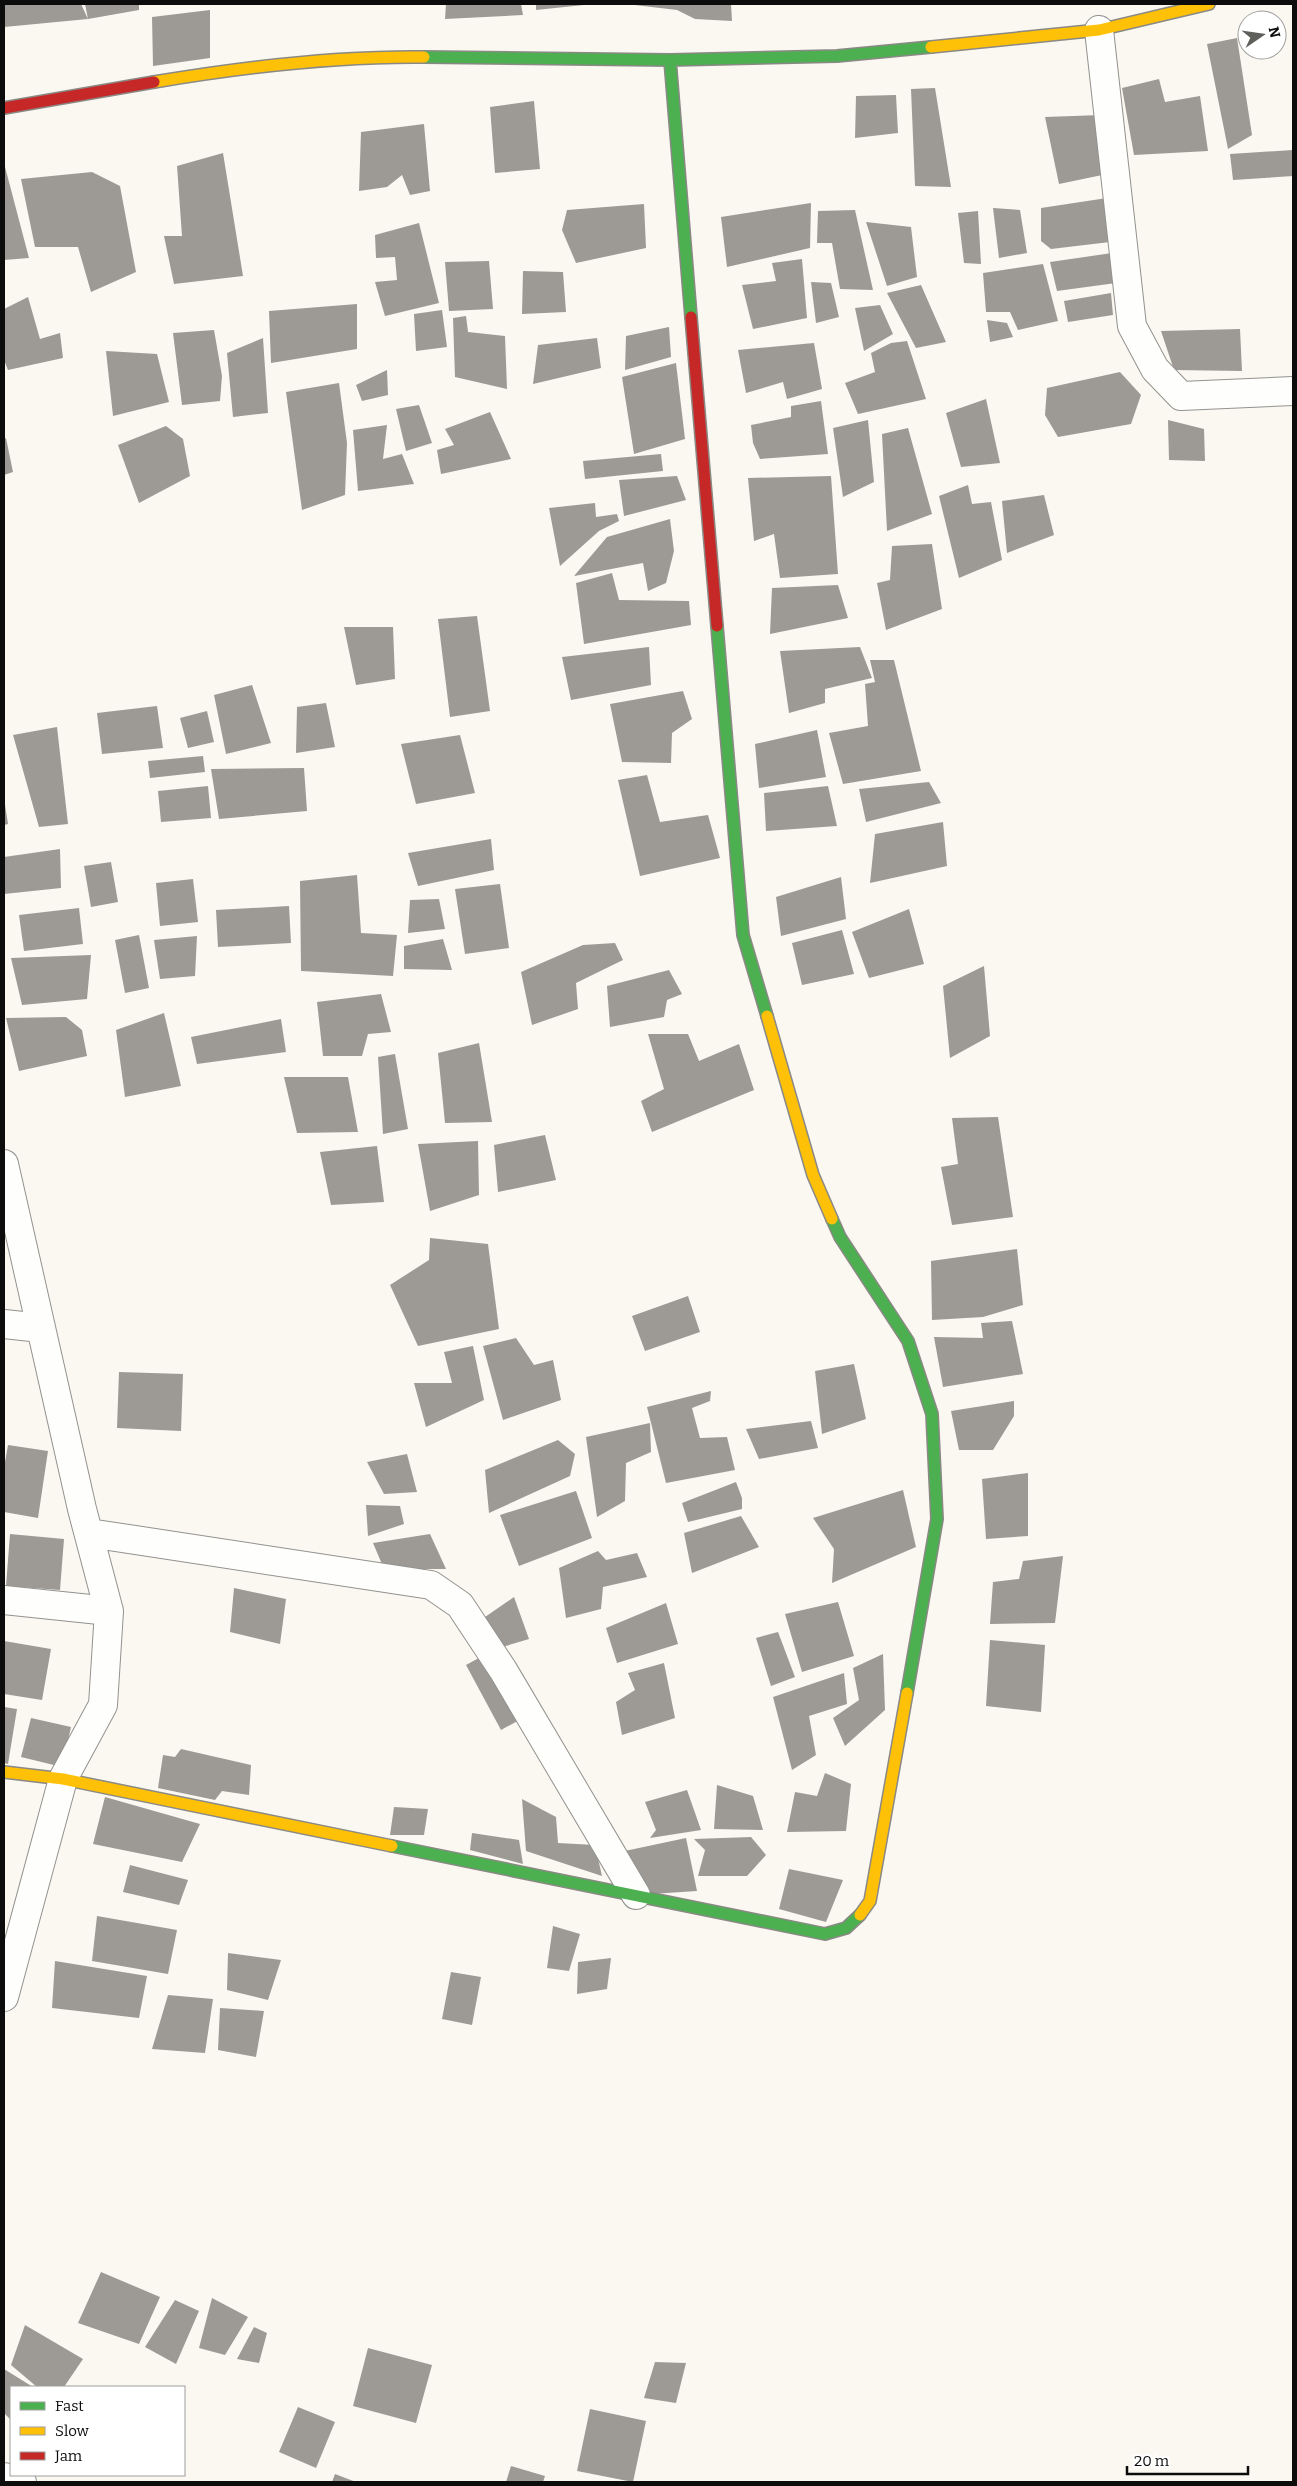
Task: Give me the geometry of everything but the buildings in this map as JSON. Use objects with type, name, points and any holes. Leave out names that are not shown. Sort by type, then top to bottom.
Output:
[{"type":"street","points":[[4,108],[231,69],[387,57],[670,60],[837,56],[1099,30],[1210,4]]},
{"type":"street","points":[[1099,30],[1132,326],[1141,343],[1155,368],[1181,396],[1293,391]]},
{"type":"street","points":[[4,1772],[63,1779],[825,1934],[843,1932],[860,1915],[870,1901],[937,1519],[932,1414],[908,1341],[840,1237],[813,1175],[743,936],[670,60]]},
{"type":"street","points":[[4,1164],[89,1533],[109,1611],[104,1705],[63,1779],[4,1997]]},
{"type":"street","points":[[4,1324],[41,1328]]},
{"type":"street","points":[[89,1533],[431,1585],[460,1605],[503,1670],[636,1895]]},
{"type":"street","points":[[4,1600],[109,1611]]},
{"type":"street","points":[[4,2477],[22,2482]]},
{"type":"traffic: fast","points":[[424,57],[670,60],[837,56],[931,47]]},
{"type":"traffic: fast","points":[[670,60],[691,317]]},
{"type":"traffic: fast","points":[[717,626],[743,935],[767,1016]]},
{"type":"traffic: fast","points":[[832,1219],[840,1237],[908,1341],[932,1414],[937,1519],[907,1693]]},
{"type":"traffic: fast","points":[[392,1846],[825,1934],[846,1928],[860,1915]]},
{"type":"traffic: slow","points":[[931,47],[1099,30],[1209,4]]},
{"type":"traffic: slow","points":[[154,82],[289,64],[356,58],[424,57]]},
{"type":"traffic: slow","points":[[767,1016],[813,1175],[832,1219]]},
{"type":"traffic: slow","points":[[860,1915],[870,1901],[907,1693]]},
{"type":"traffic: slow","points":[[4,1772],[63,1779],[392,1846]]},
{"type":"traffic: jam","points":[[4,108],[154,82]]},
{"type":"traffic: jam","points":[[691,317],[717,626]]}]
